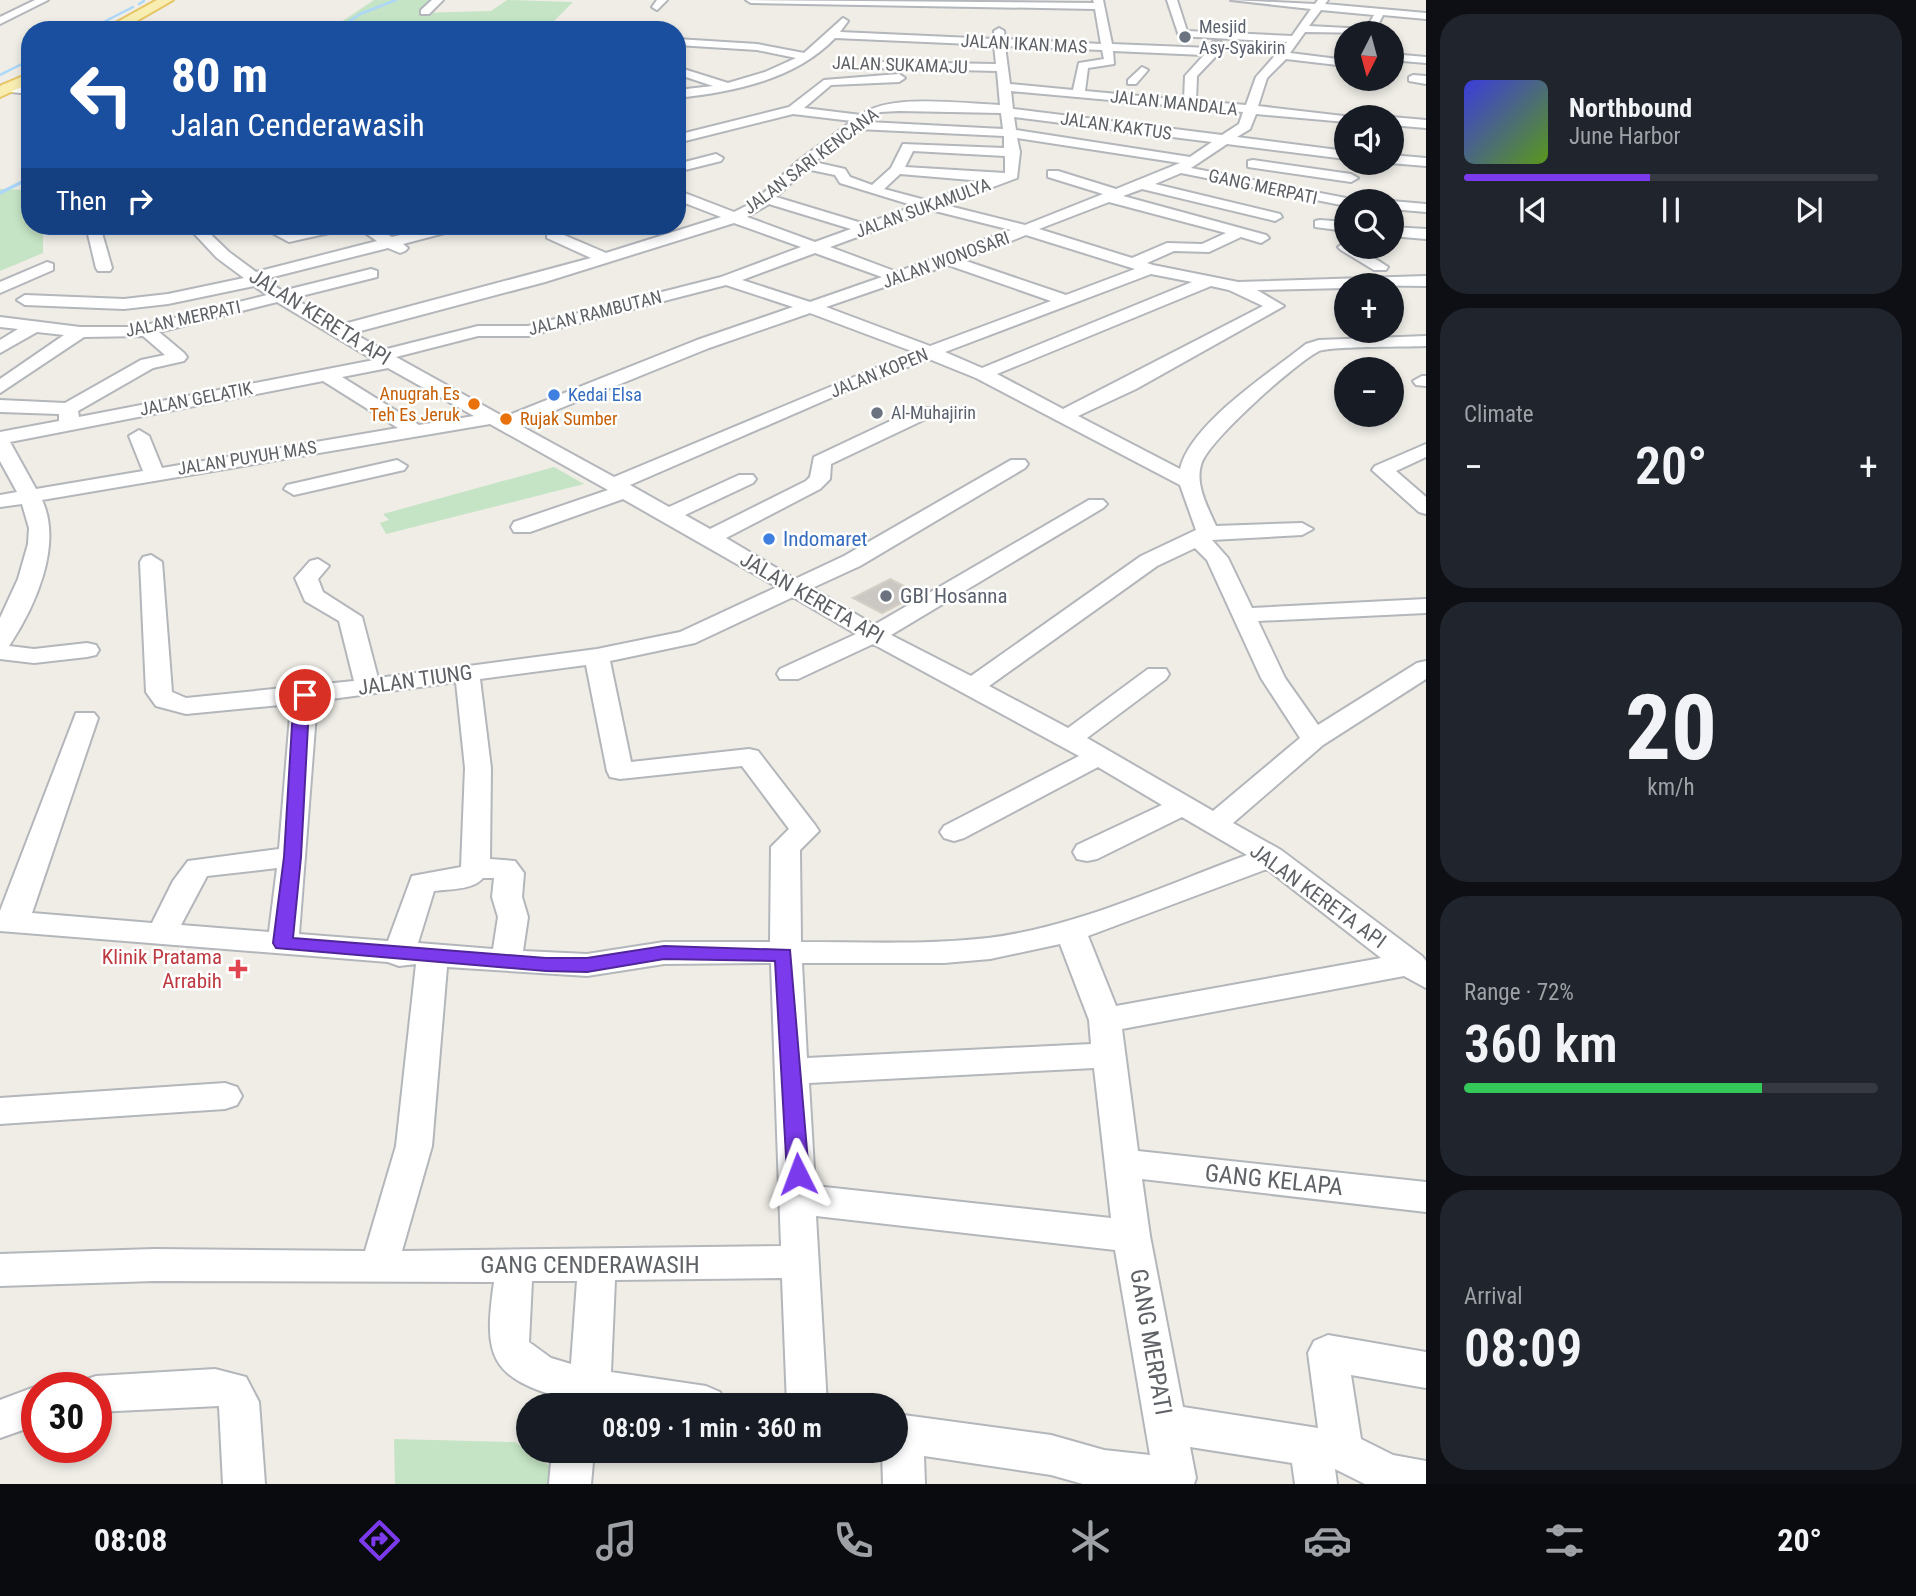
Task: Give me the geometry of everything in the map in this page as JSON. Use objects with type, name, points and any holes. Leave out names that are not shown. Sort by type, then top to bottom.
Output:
[{"type":"main road","points":[[127,21],[167,0]]},
{"type":"main road","points":[[138,21],[177,0]]},
{"type":"main road","points":[[2,88],[21,76]]},
{"type":"main road","points":[[2,88],[21,81]]},
{"type":"street","points":[[0,21],[43,0]]},
{"type":"street","points":[[425,12],[438,0]]},
{"type":"street","points":[[751,0],[1099,3],[1109,62],[1083,65],[1088,76],[1077,94]]},
{"type":"street","points":[[1172,0],[1183,34]]},
{"type":"street","points":[[1236,0],[1243,11],[1238,36]]},
{"type":"street","points":[[686,93],[729,88],[761,78],[800,58],[830,41],[858,2]]},
{"type":"street","points":[[1243,11],[1321,3],[1426,16]]},
{"type":"street","name":"JALAN WONOSARI","points":[[499,421],[703,344],[948,260],[1144,185],[1186,165],[1224,140],[1251,127],[1251,111],[1262,77],[1283,55],[1321,3]]},
{"type":"street","points":[[1170,33],[1238,36],[1370,32],[1380,12]]},
{"type":"street","points":[[844,21],[857,21]]},
{"type":"street","name":"JALAN IKAN MAS","points":[[835,35],[896,38],[1000,31],[1107,48],[1214,52]]},
{"type":"street","name":"JALAN SUKAMULYA","points":[[727,280],[1012,175],[1012,132],[1003,87],[1000,31]]},
{"type":"street","points":[[1103,31],[1116,31]]},
{"type":"street","points":[[1190,105],[1184,90],[1190,78],[1214,52],[1220,36]]},
{"type":"street","points":[[896,38],[900,54],[908,66]]},
{"type":"street","name":"JALAN SUKAMAJU","points":[[686,46],[708,43],[757,47],[818,62]]},
{"type":"street","points":[[686,48],[728,58]]},
{"type":"street","points":[[1283,55],[1334,61]]},
{"type":"street","points":[[1404,58],[1426,60]]},
{"type":"street","name":"JALAN SUKAMAJU","points":[[861,65],[1002,68]]},
{"type":"street","points":[[686,73],[729,88]]},
{"type":"street","name":"JALAN SUKAMAJU","points":[[686,137],[793,110],[828,82],[899,78]]},
{"type":"street","name":"JALAN MANDALA","points":[[1003,87],[1334,117]]},
{"type":"street","points":[[2,88],[21,89]]},
{"type":"street","name":"JALAN SARI KENCANA","points":[[686,233],[734,218],[766,198],[803,164],[877,109],[886,107],[1007,111]]},
{"type":"street","name":"GANG MERPATI","points":[[793,110],[860,122],[1012,132],[1186,165],[1253,186],[1334,200]]},
{"type":"street","name":"JALAN KAKTUS","points":[[1007,111],[1334,154]]},
{"type":"street","points":[[1404,122],[1426,124]]},
{"type":"street","points":[[875,190],[897,170],[908,147],[1013,152]]},
{"type":"street","points":[[1404,155],[1426,154]]},
{"type":"street","points":[[686,166],[716,158]]},
{"type":"street","points":[[1404,158],[1426,162]]},
{"type":"street","points":[[803,164],[840,172],[845,180],[875,190],[1027,230],[1142,266],[1234,286],[1276,306],[1129,385],[1061,417]]},
{"type":"street","points":[[1253,164],[1351,178]]},
{"type":"street","points":[[897,170],[1005,178]]},
{"type":"street","points":[[1053,174],[1115,196],[1261,238]]},
{"type":"street","points":[[1349,189],[1351,175]]},
{"type":"street","points":[[1144,185],[1275,217]]},
{"type":"street","points":[[686,198],[898,278]]},
{"type":"street","points":[[766,198],[866,229]]},
{"type":"street","points":[[1404,206],[1426,208]]},
{"type":"street","points":[[1320,224],[1334,226]]},
{"type":"street","name":"JALAN KOPEN","points":[[522,527],[619,488],[859,379],[1067,301],[1142,266],[1172,246],[1204,249],[1240,232]]},
{"type":"street","points":[[1404,232],[1426,234]]},
{"type":"street","points":[[95,235],[104,268]]},
{"type":"street","name":"JALAN KERETA API","points":[[203,235],[214,247],[281,298],[668,514],[874,635],[1069,739],[1271,857],[1419,971]]},
{"type":"street","points":[[217,235],[226,243]]},
{"type":"street","points":[[377,235],[396,246]]},
{"type":"street","points":[[25,300],[124,304],[168,299],[396,246],[413,235]]},
{"type":"street","name":"JALAN SARI KENCANA","points":[[339,331],[607,258],[680,235]]},
{"type":"street","points":[[552,236],[607,258]]},
{"type":"street","points":[[1366,259],[1380,267]]},
{"type":"street","points":[[948,260],[1067,301]]},
{"type":"street","points":[[1356,267],[1426,265]]},
{"type":"street","points":[[0,288],[47,267]]},
{"type":"street","name":"JALAN MERPATI","points":[[0,322],[79,332],[126,333],[281,298],[371,274]]},
{"type":"street","points":[[727,280],[812,308],[982,374],[1190,482]]},
{"type":"street","name":"JALAN RAMBUTAN","points":[[386,359],[478,331],[528,331],[727,280]]},
{"type":"street","points":[[982,374],[1212,280]]},
{"type":"street","points":[[1234,286],[1426,281]]},
{"type":"street","points":[[0,348],[33,327]]},
{"type":"street","points":[[0,407],[69,416],[147,364],[178,357],[147,330]]},
{"type":"street","points":[[0,387],[79,332]]},
{"type":"street","points":[[1314,739],[1273,678],[1217,558],[1202,534],[1190,482],[1190,464],[1196,449],[1312,348],[1426,341]]},
{"type":"street","name":"JALAN GELATIK","points":[[0,440],[69,416],[326,375],[386,359]]},
{"type":"street","points":[[326,375],[414,430]]},
{"type":"street","points":[[710,538],[813,485],[820,479],[821,461],[925,412]]},
{"type":"street","name":"JALAN PUYUH MAS","points":[[0,500],[414,430],[499,421]]},
{"type":"street","points":[[139,436],[154,473]]},
{"type":"street","points":[[0,440],[37,514],[41,536],[20,604],[0,642]]},
{"type":"street","points":[[325,445],[352,476]]},
{"type":"street","points":[[1426,450],[1376,465],[1426,508]]},
{"type":"street","name":"JALAN TIUNG","points":[[151,562],[159,692],[165,701],[186,706],[305,695],[597,656],[687,638],[852,561],[1018,464]]},
{"type":"street","points":[[294,489],[397,466]]},
{"type":"street","points":[[668,514],[746,479]]},
{"type":"street","points":[[789,674],[874,635],[1096,504]]},
{"type":"street","points":[[972,687],[1149,561],[1202,534],[1302,529]]},
{"type":"street","points":[[318,566],[306,578],[313,596],[350,617],[368,685]]},
{"type":"street","points":[[1243,615],[1426,606]]},
{"type":"street","points":[[0,652],[23,656],[87,650]]},
{"type":"street","points":[[597,656],[620,771],[749,757],[805,831],[785,847],[784,955],[800,1199],[806,1393]]},
{"type":"street","points":[[1214,825],[1314,739],[1426,668]]},
{"type":"street","points":[[0,1270],[154,1265],[379,1267],[414,1146],[416,956],[422,883],[468,877],[475,869],[478,768],[467,673]]},
{"type":"street","points":[[1069,739],[1157,674]]},
{"type":"street","points":[[283,943],[293,857],[300,725],[305,695]]},
{"type":"street","points":[[85,718],[7,921],[416,956],[587,965],[664,953],[784,955],[944,952],[990,948],[1071,931],[1271,857]]},
{"type":"street","points":[[954,832],[1098,757]]},
{"type":"street","points":[[1087,852],[1182,806]]},
{"type":"street","points":[[162,933],[188,881],[198,868],[293,857]]},
{"type":"street","points":[[475,869],[505,868],[509,873],[507,897],[513,916],[506,962]]},
{"type":"street","name":"GANG MERPATI","points":[[908,1434],[1051,1455],[1102,1477],[1175,1478],[1131,1236],[1107,1037],[1071,931]]},
{"type":"street","points":[[793,1071],[1107,1037],[1419,971]]},
{"type":"street","points":[[0,1111],[225,1097]]},
{"type":"street","name":"GANG KELAPA","points":[[1122,1163],[1426,1198]]},
{"type":"street","points":[[800,1199],[1131,1236]]},
{"type":"street","name":"GANG CENDERAWASIH","points":[[379,1267],[801,1262]]},
{"type":"street","points":[[515,1265],[509,1332],[512,1351],[533,1368],[582,1393]]},
{"type":"street","points":[[588,1393],[597,1266]]},
{"type":"street","points":[[1323,1460],[1328,1353],[1426,1370]]},
{"type":"street","points":[[112,1393],[215,1387],[232,1390],[239,1402],[244,1484]]},
{"type":"street","points":[[0,1419],[21,1412]]},
{"type":"street","points":[[1166,1424],[1426,1481]]},
{"type":"street","points":[[569,1484],[572,1463]]},
{"type":"street","points":[[902,1463],[904,1484]]},
{"type":"green space","points":[[374,0],[437,0],[418,13],[491,11],[507,0],[573,2],[554,21],[342,21]]},
{"type":"green space","points":[[0,189],[21,190],[21,235],[43,235],[43,253],[0,271]]},
{"type":"green space","points":[[554,467],[584,484],[386,534],[380,523],[389,520],[383,514]]},
{"type":"green space","points":[[394,1439],[515,1442],[516,1463],[545,1463],[561,1474],[560,1484],[395,1484]]},
{"type":"building","name":"GBI Hosanna","points":[[890,579],[919,594],[882,613],[853,598]]},
{"type":"waterway","points":[[350,21],[360,14],[396,0]]},
{"type":"waterway","points":[[139,4],[144,1]]},
{"type":"waterway","points":[[106,21],[133,7]]},
{"type":"waterway","points":[[0,75],[21,64]]},
{"type":"waterway","points":[[0,193],[21,182]]},
{"type":"place","name":"Mesjid Asy-Syakirin","points":[[1185,37]]},
{"type":"place","name":"Kedai Elsa","points":[[554,395]]},
{"type":"place","name":"Anugrah Es Teh Es Jeruk","points":[[474,404]]},
{"type":"place","name":"Al-Muhajirin","points":[[877,413]]},
{"type":"place","name":"Rujak Sumber","points":[[506,419]]},
{"type":"place","name":"Indomaret","points":[[769,539]]},
{"type":"place","name":"GBI Hosanna","points":[[886,596]]},
{"type":"place","name":"Klinik Pratama Arrabih","points":[[238,969]]},
{"type":"route","points":[[305,695],[300,725],[301,752],[293,857],[283,943],[399,955],[587,965],[664,953],[750,952],[784,955],[798,1174]]}]
